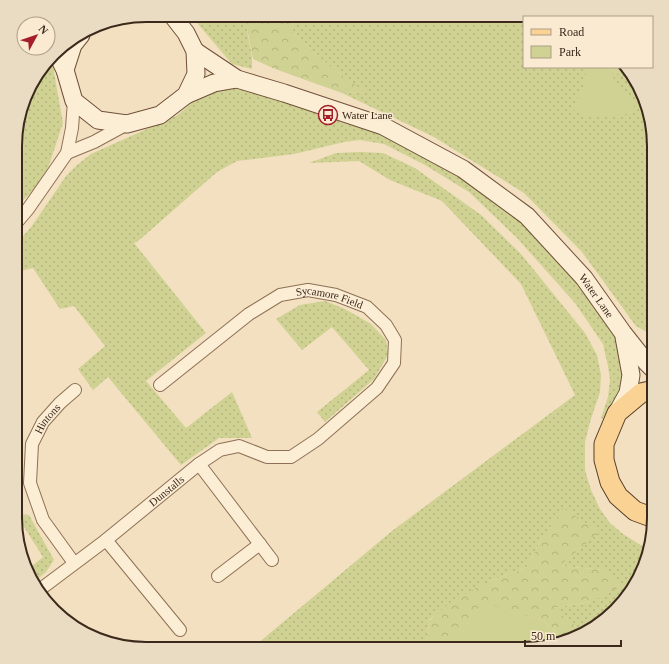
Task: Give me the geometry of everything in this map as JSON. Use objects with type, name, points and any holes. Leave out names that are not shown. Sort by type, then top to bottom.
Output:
[{"type":"main road","points":[[59,57],[65,70],[74,101],[98,120],[127,124],[160,115],[186,95],[196,74],[195,51],[186,33],[178,22]]},
{"type":"main road","points":[[65,70],[72,47]]},
{"type":"main road","name":"Water Lane","points":[[195,51],[237,79],[383,126],[463,169],[527,216],[584,278],[623,333],[647,363]]},
{"type":"main road","name":"Water Lane","points":[[186,95],[214,83],[237,79]]},
{"type":"main road","name":"Water Lane","points":[[617,413],[628,393],[631,375],[623,333]]},
{"type":"main road","points":[[647,392],[641,393],[617,413],[604,444],[604,460],[610,482],[618,496],[635,511],[647,515]]},
{"type":"street","points":[[22,216],[67,153],[72,128],[74,101]]},
{"type":"street","points":[[67,153],[94,142],[127,124]]},
{"type":"street","name":"Sycamore Field","points":[[160,385],[249,314],[280,295],[308,290],[336,295],[367,307],[386,325],[395,340],[394,363],[377,388],[318,439],[291,457],[267,457],[239,446],[220,450],[199,464]]},
{"type":"street","name":"Hintons","points":[[74,563],[43,520],[30,483],[32,444],[43,422],[60,403],[75,390]]},
{"type":"street","points":[[199,464],[272,560]]},
{"type":"street","name":"Dunstalls","points":[[44,587],[106,540],[199,464]]},
{"type":"street","points":[[106,540],[180,630]]},
{"type":"street","points":[[218,576],[260,544]]},
{"type":"green space","points":[[197,22],[247,22],[252,56],[252,69],[232,64]]},
{"type":"green space","points":[[294,22],[523,22],[523,68],[609,68],[627,79],[638,99],[643,114],[647,138],[647,332],[636,326],[582,252],[524,193],[434,137],[342,93],[365,92],[332,68],[292,32]]},
{"type":"green space","points":[[294,22],[292,32],[332,68],[366,92],[342,93],[275,69],[253,59],[246,23]]},
{"type":"green space","points":[[53,64],[63,123],[44,180],[22,201],[22,146],[24,122],[31,99],[43,77]]},
{"type":"green space","points":[[587,68],[609,68],[618,86],[634,102],[634,107],[628,114],[586,117],[574,110],[572,111],[572,108],[583,89]]},
{"type":"green space","points":[[609,68],[619,68],[627,79]]},
{"type":"green space","points":[[231,86],[312,108],[321,115],[349,125],[382,132],[442,162],[535,233],[579,281],[618,338],[623,356],[622,389],[610,421],[601,418],[608,397],[610,380],[603,344],[575,303],[517,238],[469,192],[425,165],[384,144],[360,140],[344,142],[294,154],[237,161],[217,172],[134,243],[206,333],[146,381],[186,428],[232,392],[252,438],[219,438],[181,465],[108,377],[93,390],[78,369],[105,346],[74,306],[60,309],[33,268],[22,271],[22,237],[32,226],[66,176],[77,165],[91,154],[178,115],[195,99]]},
{"type":"green space","points":[[336,153],[383,153],[415,168],[481,215],[521,254],[585,333],[597,355],[601,375],[600,392],[585,442],[585,470],[591,490],[600,509],[610,523],[623,534],[643,547],[638,565],[626,587],[616,600],[598,616],[578,628],[552,608],[591,602],[607,570],[558,566],[542,538],[527,567],[490,581],[430,619],[426,642],[259,642],[392,531],[575,395],[521,284],[442,201],[390,180],[359,161],[309,163]]},
{"type":"green space","points":[[325,301],[345,309],[371,324],[386,340],[388,355],[374,379],[325,422],[317,412],[369,370],[332,327],[302,350],[276,319],[300,305]]},
{"type":"green space","points":[[563,508],[600,532],[559,566],[607,570],[623,585],[591,602],[553,608],[579,628],[561,636],[544,621],[482,603],[455,642],[426,642],[430,620],[453,600],[490,581],[527,567],[542,538]]},
{"type":"green space","points":[[22,514],[29,515],[54,560],[46,572],[38,578],[32,566],[43,557],[22,524]]},
{"type":"green space","points":[[482,602],[544,621],[561,636],[531,642],[455,642]]},
{"type":"place","name":"Water Lane","points":[[328,115]]}]
